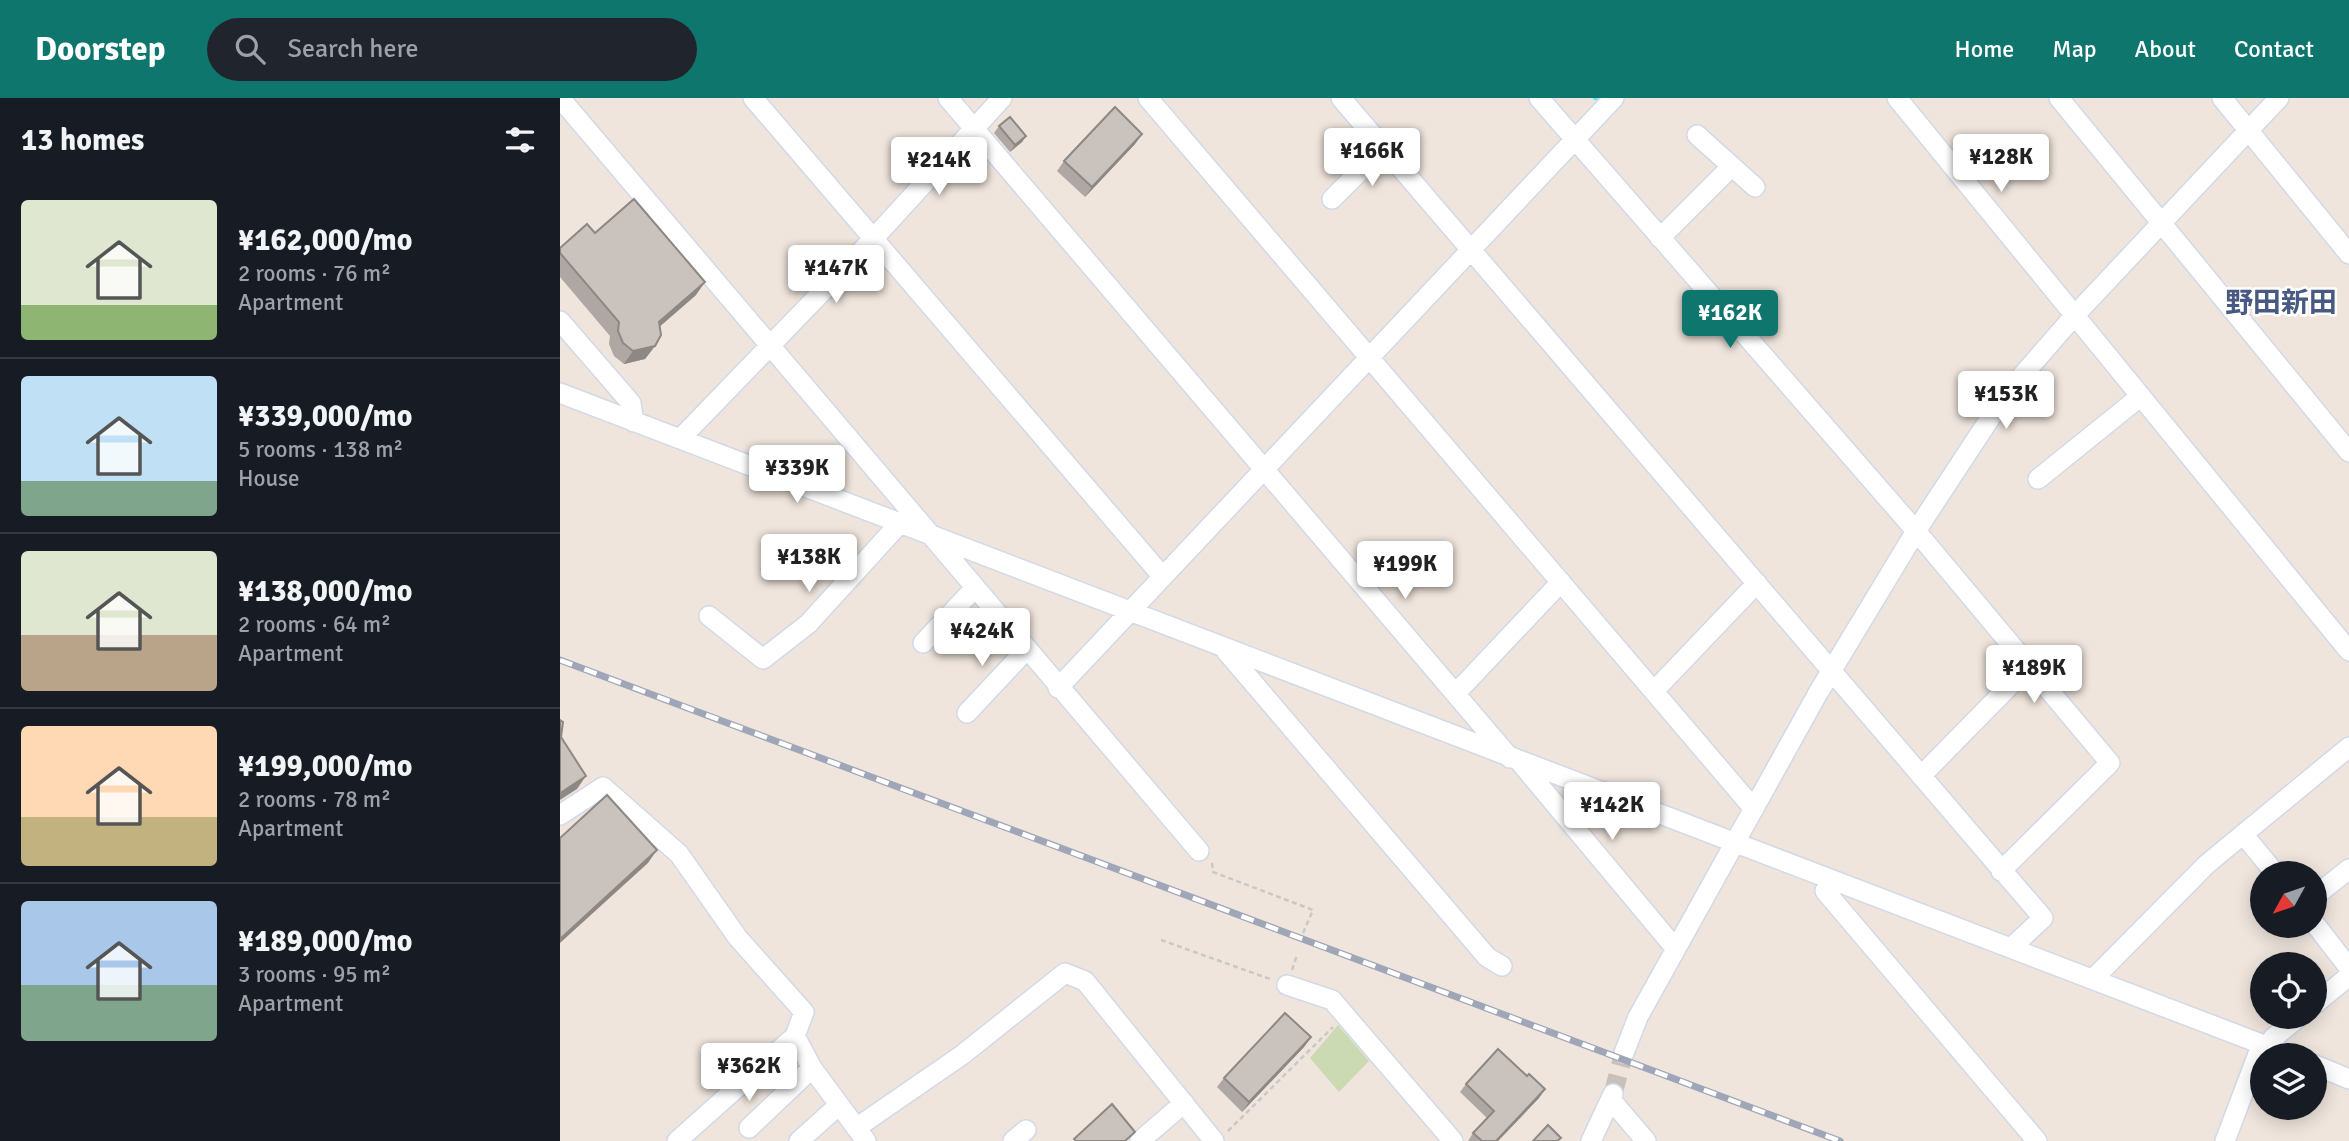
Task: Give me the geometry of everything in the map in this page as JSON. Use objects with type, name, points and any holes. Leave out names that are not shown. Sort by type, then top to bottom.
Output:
[{"type":"street","points":[[560,98],[1199,851]]},
{"type":"street","points":[[754,98],[1163,577]]},
{"type":"street","points":[[947,98],[1675,948]]},
{"type":"street","points":[[680,439],[874,238],[1002,98]]},
{"type":"street","points":[[1148,98],[1754,809]]},
{"type":"street","points":[[1340,98],[2043,918],[2011,948]]},
{"type":"street","points":[[1539,98],[1916,531],[2110,763],[2001,871]]},
{"type":"street","points":[[1058,688],[1371,359],[1614,98]]},
{"type":"street","points":[[1897,98],[2349,651]]},
{"type":"street","points":[[2059,98],[2349,452]]},
{"type":"street","points":[[2222,98],[2349,254]]},
{"type":"street","points":[[1624,1053],[1638,1017],[1675,948],[1831,670],[1916,531],[2006,394],[2075,315],[2279,98]]},
{"type":"street","points":[[1697,135],[1755,187]]},
{"type":"street","points":[[1332,199],[1383,148]]},
{"type":"street","points":[[1660,239],[1731,167]]},
{"type":"street","points":[[560,321],[631,403],[634,422]]},
{"type":"street","points":[[560,393],[1515,760],[2094,978],[2257,1043]]},
{"type":"street","points":[[2038,480],[2141,396]]},
{"type":"street","points":[[709,616],[763,659],[808,624],[900,523]]},
{"type":"street","points":[[1457,692],[1561,582]]},
{"type":"street","points":[[1654,691],[1757,583]]},
{"type":"street","points":[[923,643],[974,589]]},
{"type":"street","points":[[1224,649],[1488,957],[1502,966]]},
{"type":"street","points":[[967,713],[1026,650]]},
{"type":"street","points":[[1921,776],[2028,667]]},
{"type":"street","points":[[2094,978],[2207,864],[2349,747]]},
{"type":"street","points":[[560,815],[603,787],[679,854],[738,938],[804,1012],[795,1036],[677,1141]]},
{"type":"street","points":[[2243,834],[2265,861]]},
{"type":"street","points":[[2328,886],[2349,869]]},
{"type":"street","points":[[1825,891],[2037,1141]]},
{"type":"street","points":[[2326,938],[2349,968]]},
{"type":"street","points":[[795,1036],[812,1068],[861,1135],[1065,973],[1086,981],[1214,1141]]},
{"type":"street","points":[[2327,993],[2349,976]]},
{"type":"street","points":[[1287,985],[1332,1000],[1452,1141]]},
{"type":"street","points":[[2268,1043],[2284,1029]]},
{"type":"street","points":[[749,1128],[812,1068]]},
{"type":"street","points":[[2327,1070],[2349,1079]]},
{"type":"street","points":[[2225,1141],[2250,1082]]},
{"type":"street","points":[[1591,1141],[1612,1097],[1646,1141]]},
{"type":"street","points":[[1140,1141],[1184,1103]]},
{"type":"street","points":[[799,1141],[838,1105]]},
{"type":"path","points":[[1199,851],[1212,862],[1213,872],[1313,910],[1303,933]]},
{"type":"path","points":[[1161,940],[1287,985]]},
{"type":"path","points":[[1234,1141],[1227,1133],[1345,1015]]},
{"type":"green space","points":[[1338,1025],[1369,1061],[1339,1092],[1310,1058]]},
{"type":"building","points":[[1115,107],[1142,134],[1092,187],[1064,161]]},
{"type":"building","points":[[1010,117],[1026,136],[1015,145],[999,126]]},
{"type":"building","points":[[634,199],[705,282],[659,322],[661,335],[655,346],[633,351],[623,343],[618,331],[619,322],[560,253],[560,248],[587,224],[595,233]]},
{"type":"building","points":[[560,720],[563,722],[561,737],[586,776],[560,796]]},
{"type":"building","points":[[607,795],[657,850],[560,939],[560,838]]},
{"type":"building","points":[[1285,1013],[1311,1037],[1249,1102],[1224,1078]]},
{"type":"building","points":[[1498,1049],[1545,1089],[1496,1141],[1482,1141],[1473,1133],[1494,1111],[1466,1084]]},
{"type":"building","points":[[1112,1104],[1135,1132],[1125,1141],[1074,1139]]},
{"type":"building","points":[[1548,1125],[1561,1138],[1557,1141],[1533,1141]]},
{"type":"tunnel","points":[[1613,1094],[1624,1053]]},
{"type":"railway","points":[[560,660],[1840,1141]]},
{"type":"district","name":"野田新田","points":[[2281,302]]}]
